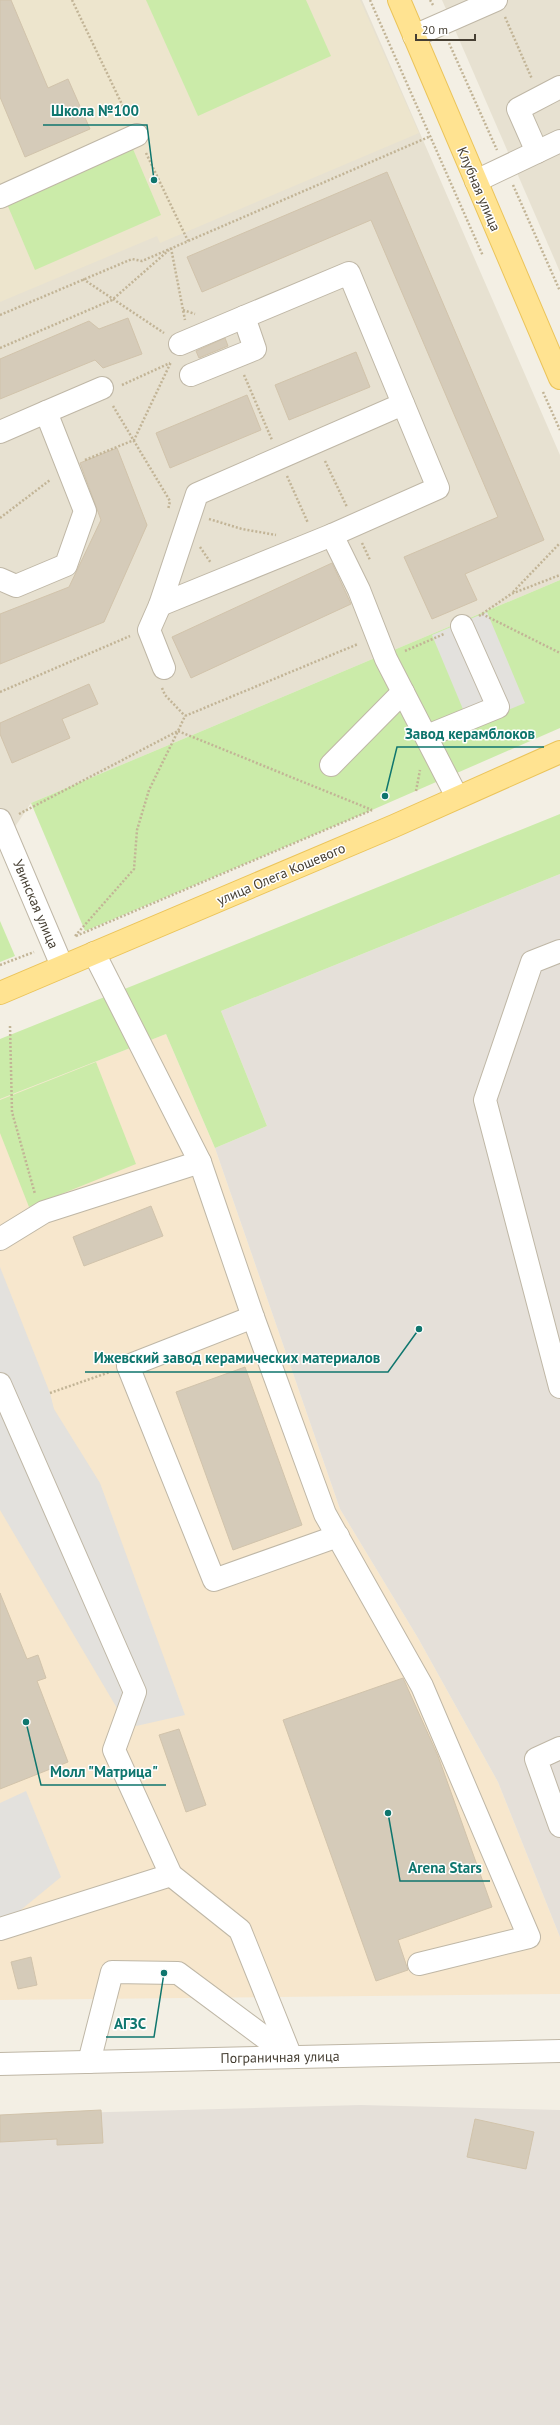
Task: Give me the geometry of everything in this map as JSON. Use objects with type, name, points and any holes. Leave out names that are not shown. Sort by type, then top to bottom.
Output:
[{"type":"main road","name":"Клубная улица","points":[[399,0],[476,181],[551,382]]},
{"type":"main road","name":"улица Олега Кошевого","points":[[0,993],[380,832],[560,752]]},
{"type":"street","points":[[414,36],[441,24],[500,7]]},
{"type":"street","points":[[537,152],[518,109],[560,87]]},
{"type":"street","points":[[0,197],[137,135]]},
{"type":"street","points":[[476,181],[560,141]]},
{"type":"street","points":[[160,605],[324,538],[438,488],[349,273],[180,344]]},
{"type":"street","points":[[191,375],[255,349],[244,317]]},
{"type":"street","points":[[0,432],[46,412],[104,390]]},
{"type":"street","points":[[164,668],[149,630],[160,605],[197,494],[403,404]]},
{"type":"street","points":[[0,579],[16,586],[66,565],[84,511],[46,412]]},
{"type":"street","points":[[324,538],[359,590],[376,636],[403,692],[427,736],[445,777],[457,797]]},
{"type":"street","points":[[427,736],[498,707],[462,626]]},
{"type":"street","points":[[331,765],[403,692]]},
{"type":"street","name":"Увинская улица","points":[[1,822],[62,966]]},
{"type":"street","points":[[560,951],[532,962],[485,1100],[560,1387]]},
{"type":"street","points":[[94,953],[200,1162],[253,1317],[325,1514],[422,1686],[529,1937],[419,1964]]},
{"type":"street","points":[[0,1239],[44,1212],[200,1162]]},
{"type":"street","points":[[253,1317],[128,1366],[214,1580],[338,1536]]},
{"type":"street","points":[[0,1384],[135,1692],[114,1750],[171,1875],[240,1930],[291,2057]]},
{"type":"street","points":[[560,1748],[536,1759],[560,1826]]},
{"type":"street","points":[[0,1929],[171,1875]]},
{"type":"street","points":[[89,2062],[112,1972],[178,1973],[291,2057]]},
{"type":"street","name":"Пограничная улица","points":[[0,2064],[560,2051]]},
{"type":"path","points":[[370,0],[484,258]]},
{"type":"path","points":[[430,0],[560,291]]},
{"type":"path","points":[[500,7],[540,97]]},
{"type":"path","points":[[0,315],[83,278],[132,259],[142,261],[431,136]]},
{"type":"path","points":[[0,348],[112,300],[171,248]]},
{"type":"path","points":[[0,518],[67,467],[134,440],[187,329],[171,248]]},
{"type":"path","points":[[83,278],[112,300],[180,344]]},
{"type":"path","points":[[183,310],[224,325]]},
{"type":"path","points":[[237,356],[279,458],[324,538]]},
{"type":"path","points":[[170,363],[104,390],[170,501],[190,513],[242,530],[279,536]]},
{"type":"path","points":[[551,382],[560,430]]},
{"type":"path","points":[[166,516],[170,501]]},
{"type":"path","points":[[512,594],[560,543]]},
{"type":"path","points":[[482,614],[560,653]]},
{"type":"path","points":[[0,692],[132,635]]},
{"type":"path","points":[[75,936],[134,868],[137,830],[148,790],[185,716],[376,636]]},
{"type":"path","points":[[0,965],[75,936],[372,810],[178,731],[1,822]]},
{"type":"path","points":[[10,1026],[12,1112],[31,1186],[44,1212]]},
{"type":"path","points":[[50,1393],[128,1366]]},
{"type":"shaded area","points":[[0,0],[362,0],[560,455],[560,580],[31,803],[0,849]]},
{"type":"shaded area","points":[[0,0],[360,0],[419,133],[160,243],[157,236],[0,302]]},
{"type":"shaded area","points":[[442,0],[560,0],[560,272]]},
{"type":"shaded area","points":[[487,612],[525,703],[470,726],[432,635]]},
{"type":"shaded area","points":[[560,874],[560,1937],[498,1782],[418,1638],[340,1509],[215,1148],[267,1126],[221,1011]]},
{"type":"shaded area","points":[[166,1034],[215,1148],[340,1509],[418,1638],[498,1782],[560,1937],[560,1994],[0,2000],[0,1099]]},
{"type":"shaded area","points":[[0,1267],[50,1393],[54,1409],[100,1483],[185,1715],[136,1726],[124,1720],[0,1510]]},
{"type":"shaded area","points":[[26,1791],[61,1877],[0,1927],[0,1803]]},
{"type":"shaded area","points":[[361,2105],[560,2110],[560,2425],[0,2425],[0,2115]]},
{"type":"green space","points":[[146,0],[306,0],[331,56],[198,116]]},
{"type":"green space","points":[[133,149],[161,215],[35,270],[7,204]]},
{"type":"green space","points":[[560,580],[560,728],[372,810],[85,931],[31,803]]},
{"type":"green space","points":[[560,814],[560,874],[221,1011],[267,1126],[215,1148],[166,1034],[0,1099],[0,1039]]},
{"type":"green space","points":[[0,921],[15,956],[0,962]]},
{"type":"green space","points":[[96,1062],[136,1164],[29,1207],[0,1133],[0,1100]]},
{"type":"building","points":[[0,0],[11,0],[48,88],[68,79],[90,129],[25,157],[0,97]]},
{"type":"building","points":[[387,172],[544,540],[465,574],[477,600],[432,619],[404,557],[498,517],[371,220],[202,292],[187,257]]},
{"type":"building","points":[[128,318],[142,354],[103,368],[95,360],[0,399],[0,359],[89,321],[99,329]]},
{"type":"building","points":[[225,338],[228,346],[199,358],[196,351]]},
{"type":"building","points":[[356,352],[370,387],[289,420],[275,385]]},
{"type":"building","points":[[247,395],[261,430],[170,468],[156,433]]},
{"type":"building","points":[[117,448],[147,525],[104,622],[0,664],[0,614],[69,587],[101,520],[80,463]]},
{"type":"building","points":[[332,563],[351,604],[191,678],[172,637]]},
{"type":"building","points":[[89,684],[98,704],[62,719],[70,738],[12,763],[0,734],[0,723]]},
{"type":"building","points":[[151,1206],[163,1236],[84,1266],[73,1237]]},
{"type":"building","points":[[245,1367],[302,1525],[233,1550],[176,1392]]},
{"type":"building","points":[[0,1593],[27,1659],[38,1655],[46,1678],[37,1681],[68,1762],[0,1789]]},
{"type":"building","points":[[403,1678],[438,1756],[492,1907],[398,1940],[408,1970],[376,1981],[283,1720]]},
{"type":"building","points":[[179,1729],[206,1805],[186,1812],[159,1735]]},
{"type":"building","points":[[31,1957],[37,1985],[18,1989],[11,1962]]},
{"type":"building","points":[[101,2110],[103,2143],[57,2145],[57,2139],[0,2142],[0,2115]]},
{"type":"building","points":[[475,2119],[534,2132],[526,2169],[467,2157]]},
{"type":"place","name":"Школа №100","points":[[154,180]]},
{"type":"place","name":"Завод керамблоков","points":[[385,796]]},
{"type":"place","name":"Ижевский завод керамических материалов","points":[[419,1329]]},
{"type":"place","name":"Молл \"Матрица\"","points":[[26,1722]]},
{"type":"place","name":"Arena Stars","points":[[388,1813]]},
{"type":"place","name":"АГЗС","points":[[164,1973]]}]
